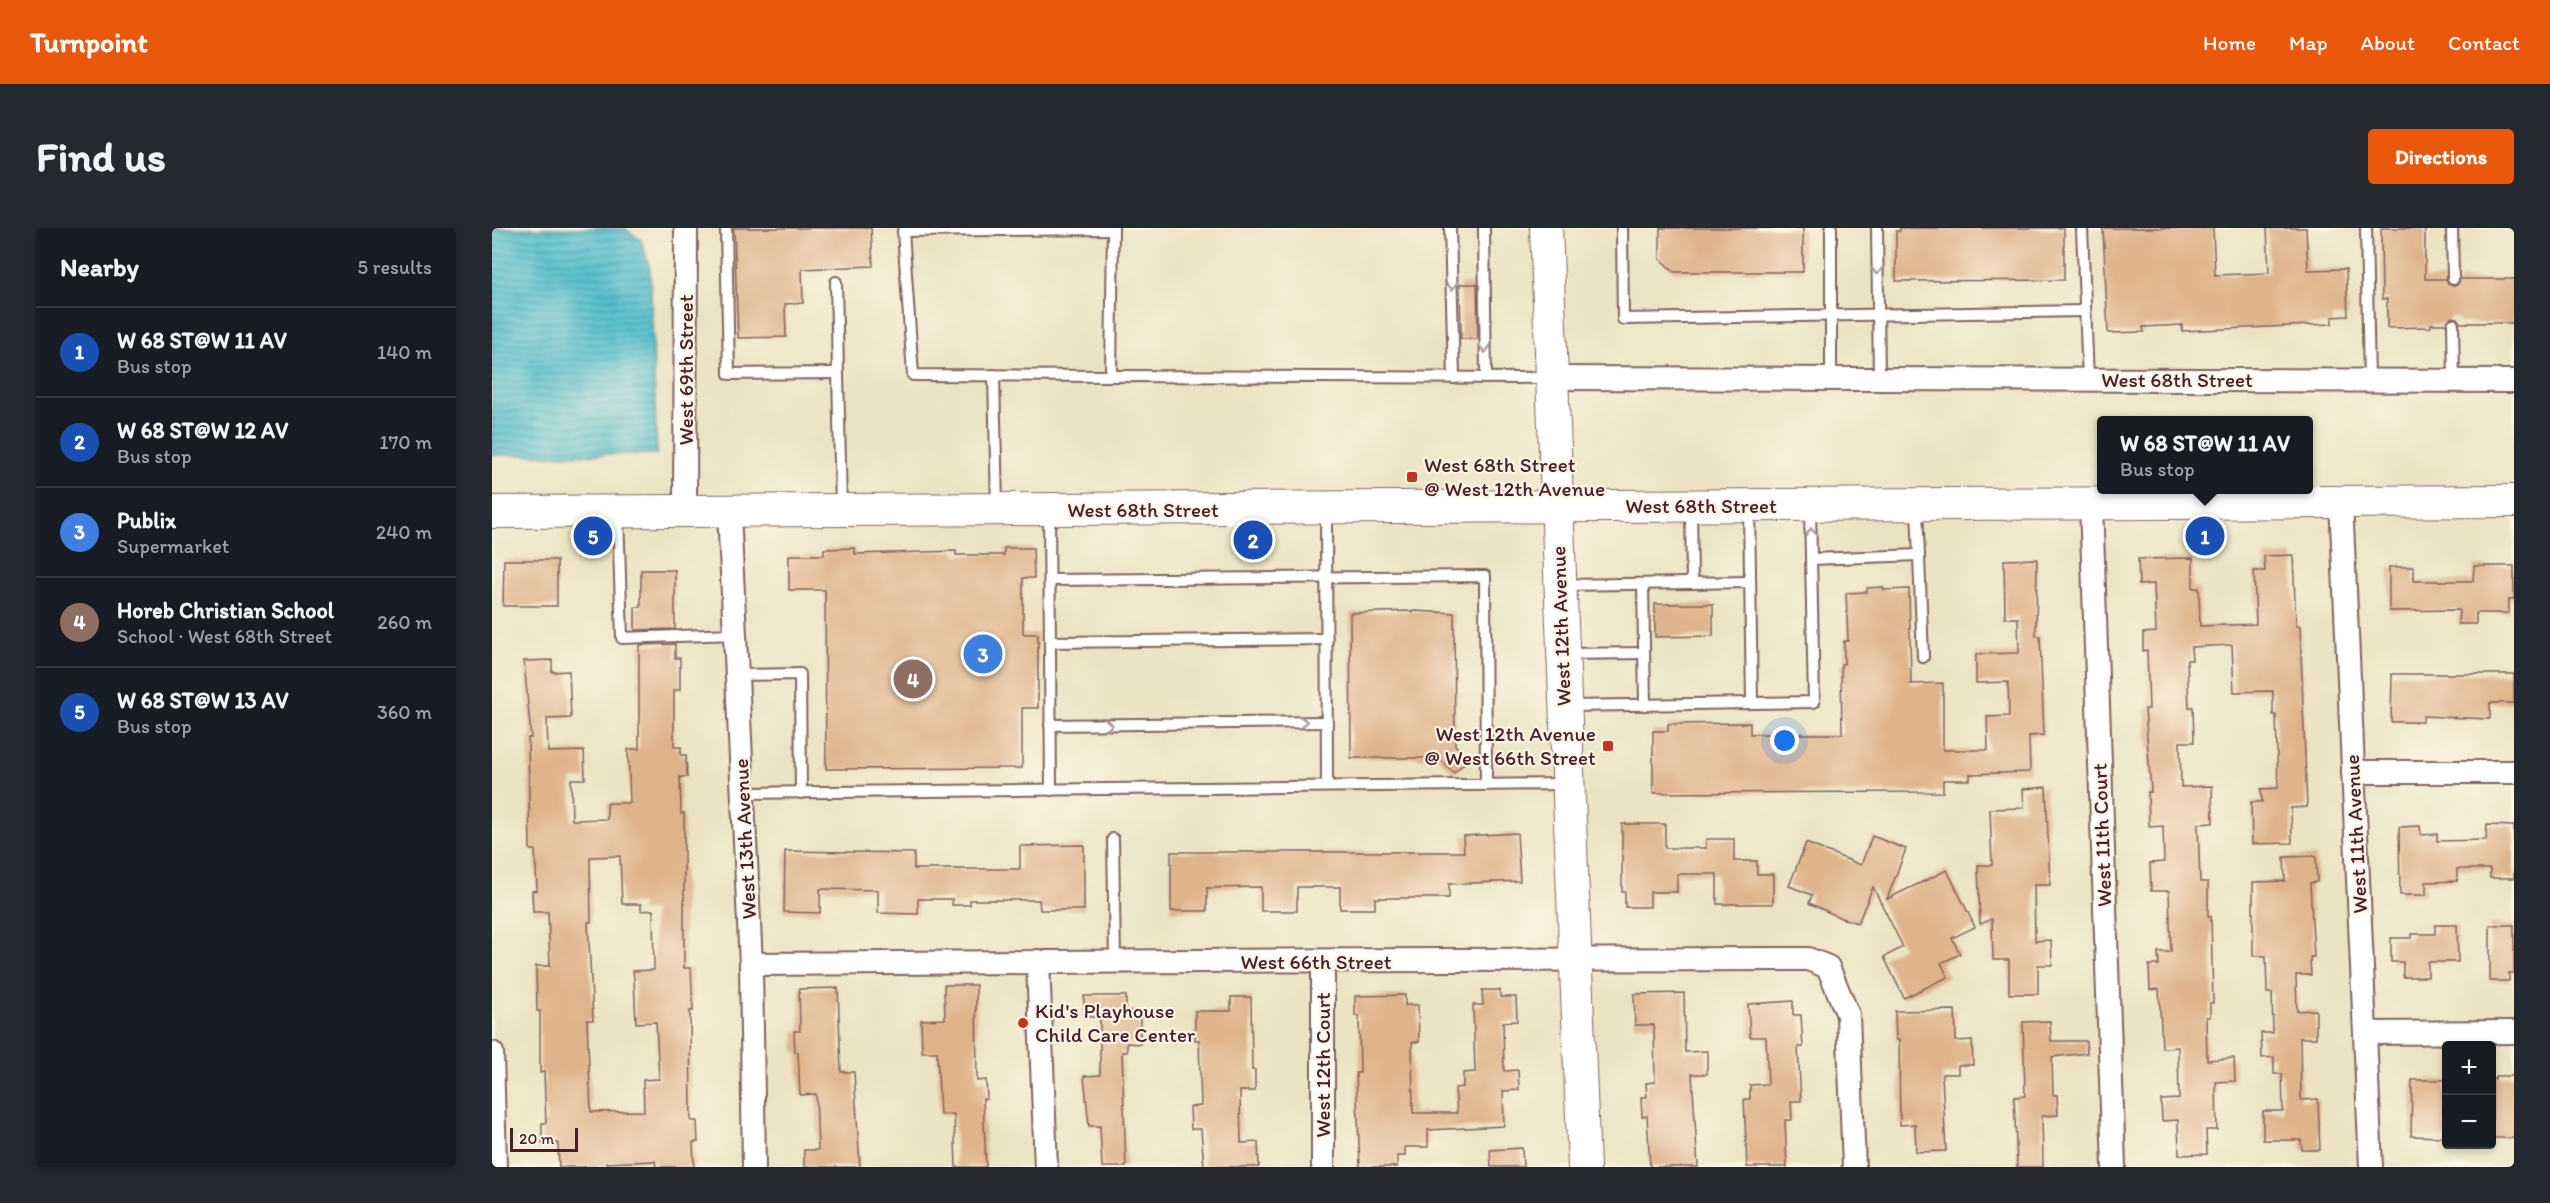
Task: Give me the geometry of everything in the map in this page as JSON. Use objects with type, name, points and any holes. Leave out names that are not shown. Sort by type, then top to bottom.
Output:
[{"type":"main road","name":"West 12th Avenue","points":[[1546,228],[1584,1167]]},
{"type":"main road","name":"West 68th Street","points":[[492,512],[842,512],[2514,501]]},
{"type":"street","name":"West 69th Street","points":[[685,512],[686,228]]},
{"type":"street","name":"West 68th Street","points":[[1552,378],[2514,381]]},
{"type":"street","name":"West 11th Avenue","points":[[2341,501],[2371,1167]]},
{"type":"street","name":"West 11th Court","points":[[2091,503],[2114,1167]]},
{"type":"street","name":"West 13th Avenue","points":[[729,512],[751,964],[754,1167]]},
{"type":"street","points":[[2353,772],[2514,772]]},
{"type":"street","name":"West 66th Street","points":[[751,964],[1808,959],[1828,967],[1848,1015],[1854,1167]]},
{"type":"street","points":[[1038,961],[1046,1167]]},
{"type":"street","name":"West 12th Court","points":[[1323,962],[1323,1167]]},
{"type":"street","points":[[2365,1033],[2514,1032]]},
{"type":"street","points":[[492,1053],[495,1167]]},
{"type":"lane","points":[[726,228],[729,374],[838,373]]},
{"type":"lane","points":[[1450,228],[1454,378]]},
{"type":"lane","points":[[1484,228],[1486,378]]},
{"type":"lane","points":[[1622,228],[1623,320],[2085,310]]},
{"type":"lane","points":[[1831,228],[1831,379]]},
{"type":"lane","points":[[1877,228],[1879,379]]},
{"type":"lane","points":[[2082,228],[2088,380]]},
{"type":"lane","points":[[2366,228],[2369,381]]},
{"type":"lane","points":[[2452,228],[2453,279]]},
{"type":"lane","points":[[1111,375],[1113,229],[902,229],[913,375],[1552,378]]},
{"type":"lane","points":[[836,282],[842,512]]},
{"type":"lane","points":[[2453,324],[2454,381]]},
{"type":"lane","points":[[994,375],[997,511]]},
{"type":"lane","points":[[1917,505],[1923,657]]},
{"type":"lane","points":[[1691,506],[1692,583]]},
{"type":"lane","points":[[1749,506],[1752,703]]},
{"type":"lane","points":[[1565,706],[1814,702],[1810,506]]},
{"type":"lane","points":[[1326,509],[1327,786]]},
{"type":"lane","points":[[1049,510],[1051,790]]},
{"type":"lane","points":[[618,512],[622,638],[735,634]]},
{"type":"lane","points":[[1811,558],[1919,555]]},
{"type":"lane","points":[[1050,580],[1485,576],[1486,785]]},
{"type":"lane","points":[[1560,585],[1750,582]]},
{"type":"lane","points":[[1643,584],[1645,705]]},
{"type":"lane","points":[[1050,642],[1327,639]]},
{"type":"lane","points":[[1563,654],[1644,653]]},
{"type":"lane","points":[[737,675],[800,674],[801,793]]},
{"type":"lane","points":[[1050,725],[1327,722]]},
{"type":"lane","points":[[743,793],[1568,784]]},
{"type":"lane","points":[[1113,839],[1115,961]]},
{"type":"water","points":[[492,228],[624,228],[641,240],[650,268],[657,454],[492,455]]},
{"type":"building","points":[[734,228],[871,228],[873,266],[802,269],[803,303],[785,304],[786,337],[738,338]]},
{"type":"building","points":[[1660,228],[1803,228],[1803,272],[1674,272],[1660,259]]},
{"type":"building","points":[[1900,228],[2064,228],[2064,280],[1896,281],[1896,231],[1900,231]]},
{"type":"building","points":[[2103,228],[2213,228],[2215,275],[2269,273],[2267,228],[2306,228],[2308,270],[2346,269],[2348,316],[2332,317],[2332,324],[2182,331],[2182,325],[2143,327],[2144,332],[2108,333]]},
{"type":"building","points":[[2381,228],[2425,228],[2425,279],[2445,279],[2453,286],[2457,285],[2460,279],[2514,279],[2514,323],[2460,323],[2457,318],[2452,317],[2446,324],[2431,324],[2431,327],[2387,328],[2387,299],[2382,299]]},
{"type":"building","points":[[1460,284],[1477,284],[1478,339],[1461,339]]},
{"type":"building","points":[[855,548],[855,554],[956,551],[956,555],[1004,555],[1004,548],[1033,548],[1034,578],[1023,578],[1023,634],[1038,634],[1038,708],[1022,708],[1022,768],[826,769],[825,590],[789,590],[789,555],[824,555],[824,549]]},
{"type":"building","points":[[2293,555],[2296,626],[2300,626],[2307,807],[2291,808],[2292,843],[2252,844],[2251,802],[2262,802],[2261,789],[2278,788],[2273,691],[2234,692],[2232,645],[2191,647],[2192,660],[2187,660],[2189,707],[2193,707],[2194,742],[2180,742],[2181,787],[2212,786],[2213,823],[2198,824],[2200,882],[2208,882],[2208,916],[2211,916],[2213,1003],[2210,1003],[2210,1017],[2206,1017],[2207,1060],[2234,1058],[2235,1081],[2216,1082],[2217,1130],[2206,1130],[2207,1154],[2179,1155],[2178,1120],[2162,1121],[2161,1100],[2179,1099],[2178,1047],[2162,1048],[2159,989],[2150,990],[2149,965],[2159,965],[2158,952],[2171,952],[2169,891],[2151,891],[2150,863],[2164,862],[2163,826],[2149,827],[2148,792],[2151,792],[2145,709],[2149,709],[2147,650],[2143,651],[2143,633],[2156,632],[2154,584],[2139,585],[2138,559],[2193,558],[2193,588],[2199,588],[2200,626],[2256,624],[2254,571],[2265,571],[2264,556]]},
{"type":"building","points":[[2037,559],[2036,636],[2040,636],[2044,735],[2029,736],[2030,772],[1970,774],[1970,780],[1943,780],[1943,792],[1653,793],[1653,731],[1668,731],[1668,724],[1750,723],[1750,734],[1842,734],[1841,664],[1844,664],[1844,641],[1848,641],[1846,593],[1867,592],[1867,588],[1909,589],[1911,684],[1943,683],[1943,750],[1988,750],[1987,717],[2009,716],[2008,682],[1976,683],[1976,654],[2019,653],[2018,618],[2005,618],[2004,560]]},
{"type":"building","points":[[504,560],[557,560],[557,606],[503,606]]},
{"type":"building","points":[[2474,566],[2514,566],[2514,599],[2509,599],[2509,613],[2476,613],[2476,624],[2458,624],[2459,610],[2389,611],[2389,567],[2414,567],[2414,581],[2473,581]]},
{"type":"building","points":[[641,570],[675,570],[675,629],[635,630],[635,607],[641,607]]},
{"type":"building","points":[[1655,604],[1713,604],[1713,636],[1655,637]]},
{"type":"building","points":[[1413,611],[1454,613],[1455,745],[1469,759],[1454,773],[1439,758],[1351,758],[1350,613]]},
{"type":"building","points":[[675,644],[675,658],[680,658],[680,690],[674,690],[674,747],[681,747],[681,755],[686,755],[687,777],[680,777],[681,814],[684,813],[684,968],[691,968],[693,1011],[690,1011],[691,1121],[697,1121],[698,1142],[693,1142],[694,1167],[656,1167],[655,1161],[606,1163],[606,1167],[559,1167],[558,1143],[542,1143],[542,1123],[546,1123],[544,1072],[540,1073],[540,1011],[537,1011],[536,966],[550,966],[548,912],[533,912],[532,891],[537,890],[535,850],[530,850],[528,738],[531,738],[524,661],[552,660],[552,672],[569,671],[571,718],[547,719],[548,752],[584,751],[585,779],[571,779],[572,820],[607,819],[607,803],[630,803],[628,749],[639,749],[639,645]],"holes":[[[620,856],[622,904],[641,904],[641,911],[653,910],[654,970],[633,971],[636,1023],[656,1022],[659,1079],[643,1080],[644,1111],[591,1112],[587,1020],[593,1020],[588,922],[591,922],[590,857]]]},
{"type":"building","points":[[2392,674],[2514,674],[2514,703],[2490,703],[2490,719],[2423,716],[2423,722],[2391,722]]},
{"type":"building","points":[[2046,787],[2050,885],[2034,885],[2035,941],[2051,940],[2052,965],[2038,965],[2038,994],[2009,994],[2009,960],[1993,960],[1992,919],[1980,924],[1978,865],[1992,865],[1990,809],[2024,808],[2023,789]]},
{"type":"building","points":[[1622,824],[1665,824],[1665,848],[1706,848],[1706,839],[1734,839],[1734,861],[1757,861],[1757,874],[1773,874],[1773,904],[1717,904],[1717,874],[1677,874],[1677,892],[1650,892],[1650,907],[1625,907],[1625,892],[1622,892]]},
{"type":"building","points":[[2487,825],[2514,826],[2514,878],[2490,878],[2490,869],[2457,869],[2457,881],[2426,882],[2426,895],[2400,895],[2399,827],[2420,826],[2421,835],[2437,834],[2437,841],[2486,840]]},
{"type":"building","points":[[1517,833],[1520,881],[1449,884],[1449,898],[1375,898],[1375,909],[1340,909],[1340,887],[1297,887],[1297,911],[1261,911],[1261,887],[1207,888],[1207,911],[1171,911],[1171,852],[1464,852],[1463,836]]},
{"type":"building","points":[[1872,836],[1906,849],[1887,899],[1947,870],[1975,927],[1952,938],[1960,954],[1941,963],[1948,977],[1904,998],[1884,957],[1903,947],[1873,887],[1858,923],[1809,903],[1812,895],[1789,886],[1806,843],[1861,865]]},
{"type":"building","points":[[1084,845],[1084,910],[1040,910],[1039,900],[970,900],[970,905],[952,905],[952,899],[918,899],[918,914],[878,913],[878,890],[820,889],[820,913],[784,912],[785,851],[914,853],[914,869],[1020,869],[1020,846]]},
{"type":"building","points":[[2316,856],[2317,882],[2310,883],[2314,957],[2310,957],[2311,975],[2296,975],[2297,1011],[2316,1010],[2316,1038],[2300,1038],[2301,1100],[2318,1099],[2320,1150],[2302,1150],[2301,1140],[2263,1140],[2263,1111],[2283,1111],[2282,1074],[2274,1074],[2274,1057],[2262,1058],[2261,1033],[2273,1033],[2272,993],[2267,993],[2266,956],[2253,956],[2253,882],[2285,881],[2284,857]]},
{"type":"building","points":[[2435,925],[2457,925],[2458,962],[2428,962],[2428,977],[2403,977],[2403,962],[2391,962],[2391,938],[2411,938],[2411,934],[2435,934]]},
{"type":"building","points":[[2490,925],[2514,925],[2514,973],[2509,973],[2509,981],[2490,981]]},
{"type":"building","points":[[944,985],[976,985],[977,1081],[986,1080],[987,1099],[983,1099],[986,1167],[956,1167],[954,1114],[940,1115],[937,1052],[922,1052],[921,1020],[945,1019]]},
{"type":"building","points":[[838,988],[841,1072],[854,1072],[860,1167],[804,1167],[804,1150],[818,1150],[816,1094],[800,1095],[798,1052],[795,1052],[794,1031],[800,1031],[799,989]]},
{"type":"building","points":[[1482,990],[1500,990],[1500,997],[1516,997],[1517,1021],[1503,1022],[1504,1071],[1518,1070],[1519,1090],[1503,1091],[1504,1126],[1428,1130],[1428,1147],[1405,1147],[1405,1156],[1397,1156],[1397,1167],[1360,1167],[1356,1073],[1360,1073],[1359,1016],[1355,1016],[1355,996],[1405,995],[1405,1005],[1418,1005],[1419,1042],[1412,1042],[1413,1113],[1457,1113],[1455,1088],[1463,1087],[1463,1073],[1475,1072],[1473,1005],[1483,1005]]},
{"type":"building","points":[[1684,993],[1685,1052],[1707,1051],[1707,1074],[1692,1074],[1698,1167],[1650,1167],[1647,1116],[1642,1117],[1641,1097],[1647,1097],[1646,1083],[1655,1082],[1654,1025],[1635,1025],[1634,994]]},
{"type":"building","points":[[1084,996],[1126,996],[1126,1011],[1140,1011],[1140,1044],[1127,1043],[1127,1052],[1122,1052],[1126,1167],[1102,1167],[1100,1126],[1089,1126],[1084,1076],[1100,1075],[1100,1017],[1084,1017]]},
{"type":"building","points":[[1231,997],[1251,997],[1252,1070],[1255,1070],[1255,1091],[1240,1091],[1241,1143],[1258,1142],[1259,1167],[1204,1167],[1201,1129],[1191,1129],[1190,1107],[1201,1106],[1199,1040],[1195,1040],[1195,1011],[1231,1011]]},
{"type":"building","points":[[1793,1001],[1793,1015],[1801,1015],[1803,1047],[1798,1047],[1801,1101],[1791,1101],[1792,1120],[1785,1120],[1787,1167],[1747,1167],[1744,1099],[1750,1099],[1750,1085],[1768,1084],[1766,1037],[1750,1037],[1748,1004]]},
{"type":"building","points":[[1955,1010],[1956,1041],[1972,1040],[1973,1065],[1958,1065],[1958,1074],[1942,1074],[1946,1151],[1916,1152],[1915,1124],[1900,1125],[1899,1040],[1896,1040],[1895,1011]]},
{"type":"building","points":[[2050,1021],[2051,1041],[2086,1041],[2087,1053],[2052,1057],[2053,1095],[2057,1095],[2058,1115],[2042,1116],[2043,1167],[2017,1167],[2014,1097],[2025,1096],[2023,1022]]},
{"type":"building","points":[[2496,1076],[2514,1076],[2514,1138],[2496,1138]]},
{"type":"building","points":[[2412,1080],[2442,1080],[2442,1137],[2411,1136]]},
{"type":"building","points":[[1522,1148],[1523,1167],[1491,1167],[1490,1150]]},
{"type":"place","name":"West 68th Street @ West 12th Avenue","points":[[1412,477]]},
{"type":"place","name":"W 68 ST@W 13 AV","points":[[593,536]]},
{"type":"place","name":"W 68 ST@W 11 AV","points":[[2205,536]]},
{"type":"place","name":"W 68 ST@W 12 AV","points":[[1253,540]]},
{"type":"place","name":"Publix","points":[[983,654]]},
{"type":"place","name":"Horeb Christian School","points":[[913,679]]},
{"type":"place","name":"West 12th Avenue @ West 66th Street","points":[[1608,746]]},
{"type":"place","name":"Kid's Playhouse Child Care Center","points":[[1023,1023]]}]
